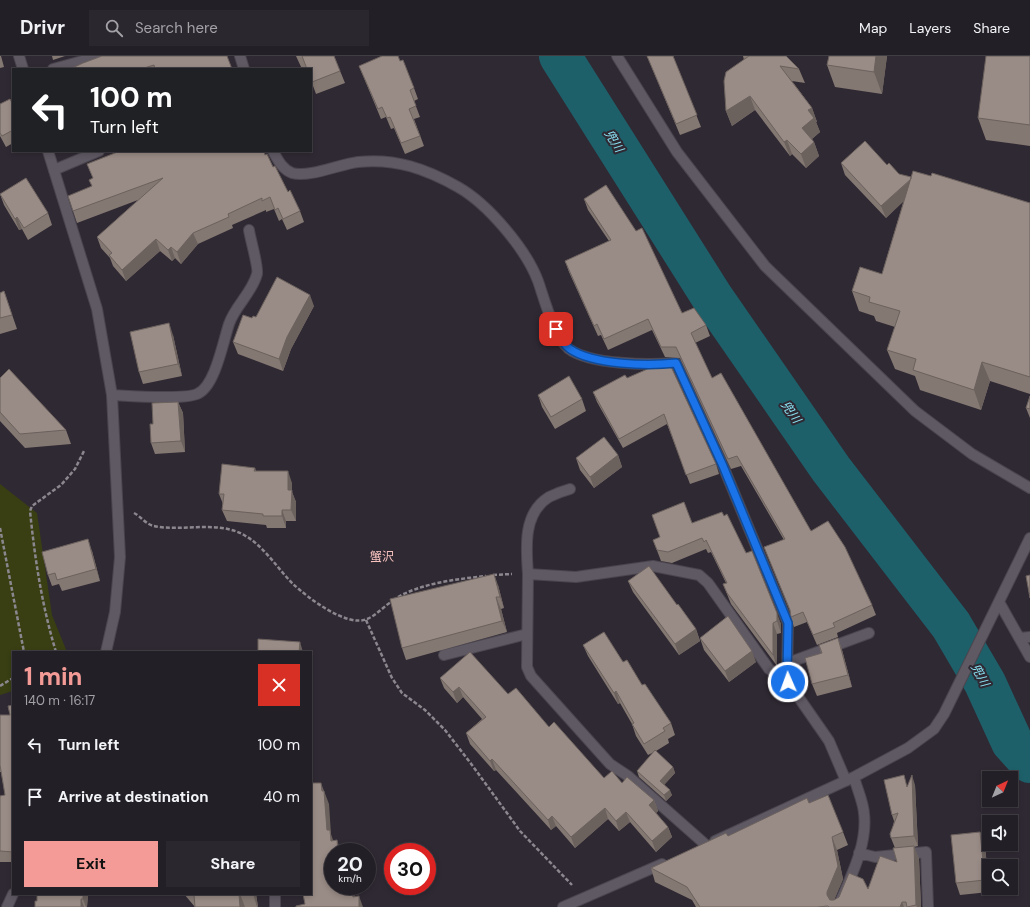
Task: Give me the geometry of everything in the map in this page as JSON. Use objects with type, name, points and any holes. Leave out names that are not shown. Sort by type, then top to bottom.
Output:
[{"type":"street","points":[[19,56],[23,68]]},
{"type":"street","points":[[57,68],[101,56]]},
{"type":"street","points":[[240,56],[244,68]]},
{"type":"street","points":[[617,56],[677,152],[765,266],[915,411],[972,454],[1030,488]]},
{"type":"street","points":[[48,152],[97,309],[112,395],[119,502],[120,557],[115,612],[106,651]]},
{"type":"street","points":[[54,170],[98,152]]},
{"type":"street","points":[[274,152],[284,168],[293,173],[308,173],[358,162],[411,165],[436,175],[460,188],[489,211],[517,243],[537,279],[544,302],[562,342],[570,349],[587,356],[629,364],[654,365],[676,363],[720,460],[788,623],[788,682],[829,742],[850,779],[864,812],[865,831],[859,853],[838,907]]},
{"type":"street","points":[[112,395],[197,395],[205,389],[211,380],[232,315],[251,287],[257,273],[249,230]]},
{"type":"street","points":[[570,489],[549,497],[540,504],[531,517],[527,535],[527,667],[531,676],[610,764],[628,776],[702,847],[850,779],[921,740],[934,729],[944,714],[1030,538]]},
{"type":"street","points":[[528,574],[576,577],[653,566],[699,575],[708,583],[769,669],[778,675],[787,675]]},
{"type":"street","points":[[999,602],[1030,657]]},
{"type":"street","points":[[788,663],[869,632]]},
{"type":"street","points":[[444,654],[527,634]]},
{"type":"street","points":[[1020,638],[1030,637]]},
{"type":"street","points":[[859,853],[875,857],[926,852],[928,907]]},
{"type":"street","points":[[563,907],[670,860]]},
{"type":"street","points":[[8,907],[13,895]]},
{"type":"street","points":[[275,895],[275,907]]},
{"type":"path","points":[[56,651],[45,615],[36,568],[30,512],[32,506],[61,485],[75,470],[84,451]]},
{"type":"path","points":[[119,502],[152,526],[209,527],[233,531],[244,535],[264,551],[294,584],[333,614],[352,620],[366,620],[410,590],[467,578],[508,574],[528,574]]},
{"type":"path","points":[[0,528],[24,651]]},
{"type":"path","points":[[366,620],[392,678],[402,693],[426,710],[445,730],[472,764],[520,831],[584,897]]},
{"type":"path","points":[[0,686],[12,679]]},
{"type":"green space","points":[[0,484],[37,513],[52,615],[67,651],[12,651],[12,691],[0,695]]},
{"type":"building","points":[[102,56],[227,56],[232,68],[155,68],[154,65],[144,68],[72,68]]},
{"type":"building","points":[[302,56],[334,56],[340,71],[312,82],[312,68],[307,68]]},
{"type":"building","points":[[382,56],[398,56],[400,61],[403,60],[414,88],[410,90],[416,106],[409,109],[420,136],[401,143],[390,117],[387,118],[382,107],[378,109],[359,66]]},
{"type":"building","points":[[647,56],[673,56],[697,115],[676,124]]},
{"type":"building","points":[[749,56],[786,56],[799,69],[780,66],[812,108],[808,110],[814,118],[802,128],[814,142],[801,154],[787,140],[784,142],[750,96],[726,111],[724,81],[726,72]]},
{"type":"building","points":[[829,56],[876,56],[874,72],[827,65]]},
{"type":"building","points":[[986,56],[1030,56],[1030,125],[978,118]]},
{"type":"building","points":[[10,99],[12,103],[12,131],[2,136],[0,133],[0,104]]},
{"type":"building","points":[[865,141],[887,165],[889,163],[899,174],[911,177],[911,179],[881,206],[841,163]]},
{"type":"building","points":[[117,152],[264,152],[265,155],[267,154],[273,167],[275,166],[288,192],[290,190],[300,211],[283,219],[278,208],[275,210],[270,197],[262,201],[262,198],[228,214],[229,217],[193,233],[177,252],[171,247],[168,250],[156,239],[122,270],[109,255],[112,253],[97,237],[163,178],[73,211],[68,196],[92,186],[89,180],[93,178],[87,164]]},
{"type":"building","points":[[913,171],[931,176],[932,173],[1030,203],[1030,377],[982,362],[974,390],[913,370],[916,359],[887,350],[900,311],[869,302],[870,297],[852,291],[860,267],[882,274]]},
{"type":"building","points":[[26,178],[48,213],[24,228],[17,217],[15,219],[0,194]]},
{"type":"building","points":[[606,185],[636,231],[642,228],[682,313],[694,308],[706,325],[691,333],[712,378],[721,373],[811,531],[828,521],[845,547],[872,605],[833,623],[835,627],[813,635],[803,612],[791,617],[790,610],[764,547],[785,539],[737,456],[728,459],[676,347],[661,347],[648,319],[604,339],[597,324],[594,326],[565,261],[611,240],[584,199]]},
{"type":"building","points":[[277,277],[310,295],[287,337],[279,359],[233,342],[243,315],[252,318],[253,316],[256,317]]},
{"type":"building","points":[[4,291],[12,315],[0,318],[0,293]]},
{"type":"building","points":[[169,323],[178,364],[139,372],[130,332]]},
{"type":"building","points":[[668,360],[716,464],[686,475],[664,414],[619,439],[593,392],[625,375],[627,378]]},
{"type":"building","points":[[9,369],[66,430],[20,434],[0,412],[0,378]]},
{"type":"building","points":[[569,376],[582,399],[551,417],[538,395]]},
{"type":"building","points":[[1030,396],[1030,409],[1026,408]]},
{"type":"building","points":[[178,402],[181,441],[151,443],[150,424],[153,424],[152,403]]},
{"type":"building","points":[[604,437],[618,455],[590,477],[576,458]]},
{"type":"building","points":[[222,464],[255,468],[254,471],[288,471],[288,490],[292,490],[291,510],[282,510],[282,516],[263,516],[263,514],[222,510],[224,494],[219,494]]},
{"type":"building","points":[[684,502],[692,523],[722,512],[724,516],[727,514],[746,553],[752,551],[777,613],[777,621],[773,623],[773,655],[727,593],[723,584],[727,583],[706,540],[704,542],[702,538],[668,552],[657,550],[653,540],[660,537],[652,515]]},
{"type":"building","points":[[88,539],[96,569],[57,580],[55,573],[48,575],[42,552]]},
{"type":"building","points":[[649,566],[696,629],[675,644],[628,581]]},
{"type":"building","points":[[494,574],[500,597],[496,597],[502,621],[402,648],[390,599]]},
{"type":"building","points":[[1030,575],[1030,598],[1026,576]]},
{"type":"building","points":[[728,616],[752,651],[725,671],[700,638]]},
{"type":"building","points":[[604,632],[623,662],[627,660],[642,685],[645,684],[671,723],[663,728],[665,731],[644,744],[632,724],[634,723],[616,691],[614,693],[583,645]]},
{"type":"building","points":[[838,638],[848,675],[812,684],[805,658],[822,653],[819,645]]},
{"type":"building","points":[[258,639],[300,642],[299,651],[258,651]]},
{"type":"building","points":[[470,652],[508,694],[516,688],[549,727],[554,722],[604,778],[612,771],[622,783],[627,777],[654,800],[649,805],[668,827],[652,841],[626,812],[616,821],[605,808],[571,837],[552,816],[548,820],[492,759],[490,761],[466,733],[486,717],[459,687],[453,692],[440,678]]},
{"type":"building","points":[[12,705],[12,852],[0,851],[0,796],[5,795],[0,765],[0,715],[10,715],[8,706]]},
{"type":"building","points":[[655,750],[673,767],[660,781],[670,790],[664,795],[637,771]]},
{"type":"building","points":[[904,775],[907,787],[912,775],[914,836],[891,838],[890,834],[898,813],[892,815],[884,780]]},
{"type":"building","points":[[312,783],[321,783],[322,791],[324,791],[327,830],[330,830],[331,841],[337,840],[337,843],[324,843],[324,895],[359,896],[359,907],[296,906],[305,904],[303,895],[312,895]]},
{"type":"building","points":[[828,795],[843,832],[832,837],[838,866],[827,892],[830,900],[834,900],[839,897],[849,873],[863,879],[868,889],[880,856],[897,862],[893,848],[914,846],[916,905],[907,907],[906,902],[902,902],[900,907],[700,907],[687,887],[651,868],[726,833],[728,836],[807,798],[809,803]]},
{"type":"building","points":[[980,832],[983,859],[982,880],[956,883],[951,835]]},
{"type":"building","points":[[37,895],[83,895],[83,899],[81,899],[81,907],[35,907],[35,901],[37,901]]},
{"type":"building","points":[[194,895],[239,895],[240,907],[195,907]]},
{"type":"waterway","name":"兜川","points":[[560,56],[712,297],[831,469],[951,625],[985,683],[1012,742],[1030,762]]},
{"type":"district","name":"蟹沢","points":[[382,557]]},
{"type":"route","points":[[556,329],[562,342],[570,349],[587,356],[629,364],[654,365],[676,363],[723,466],[788,623],[788,682]]}]
